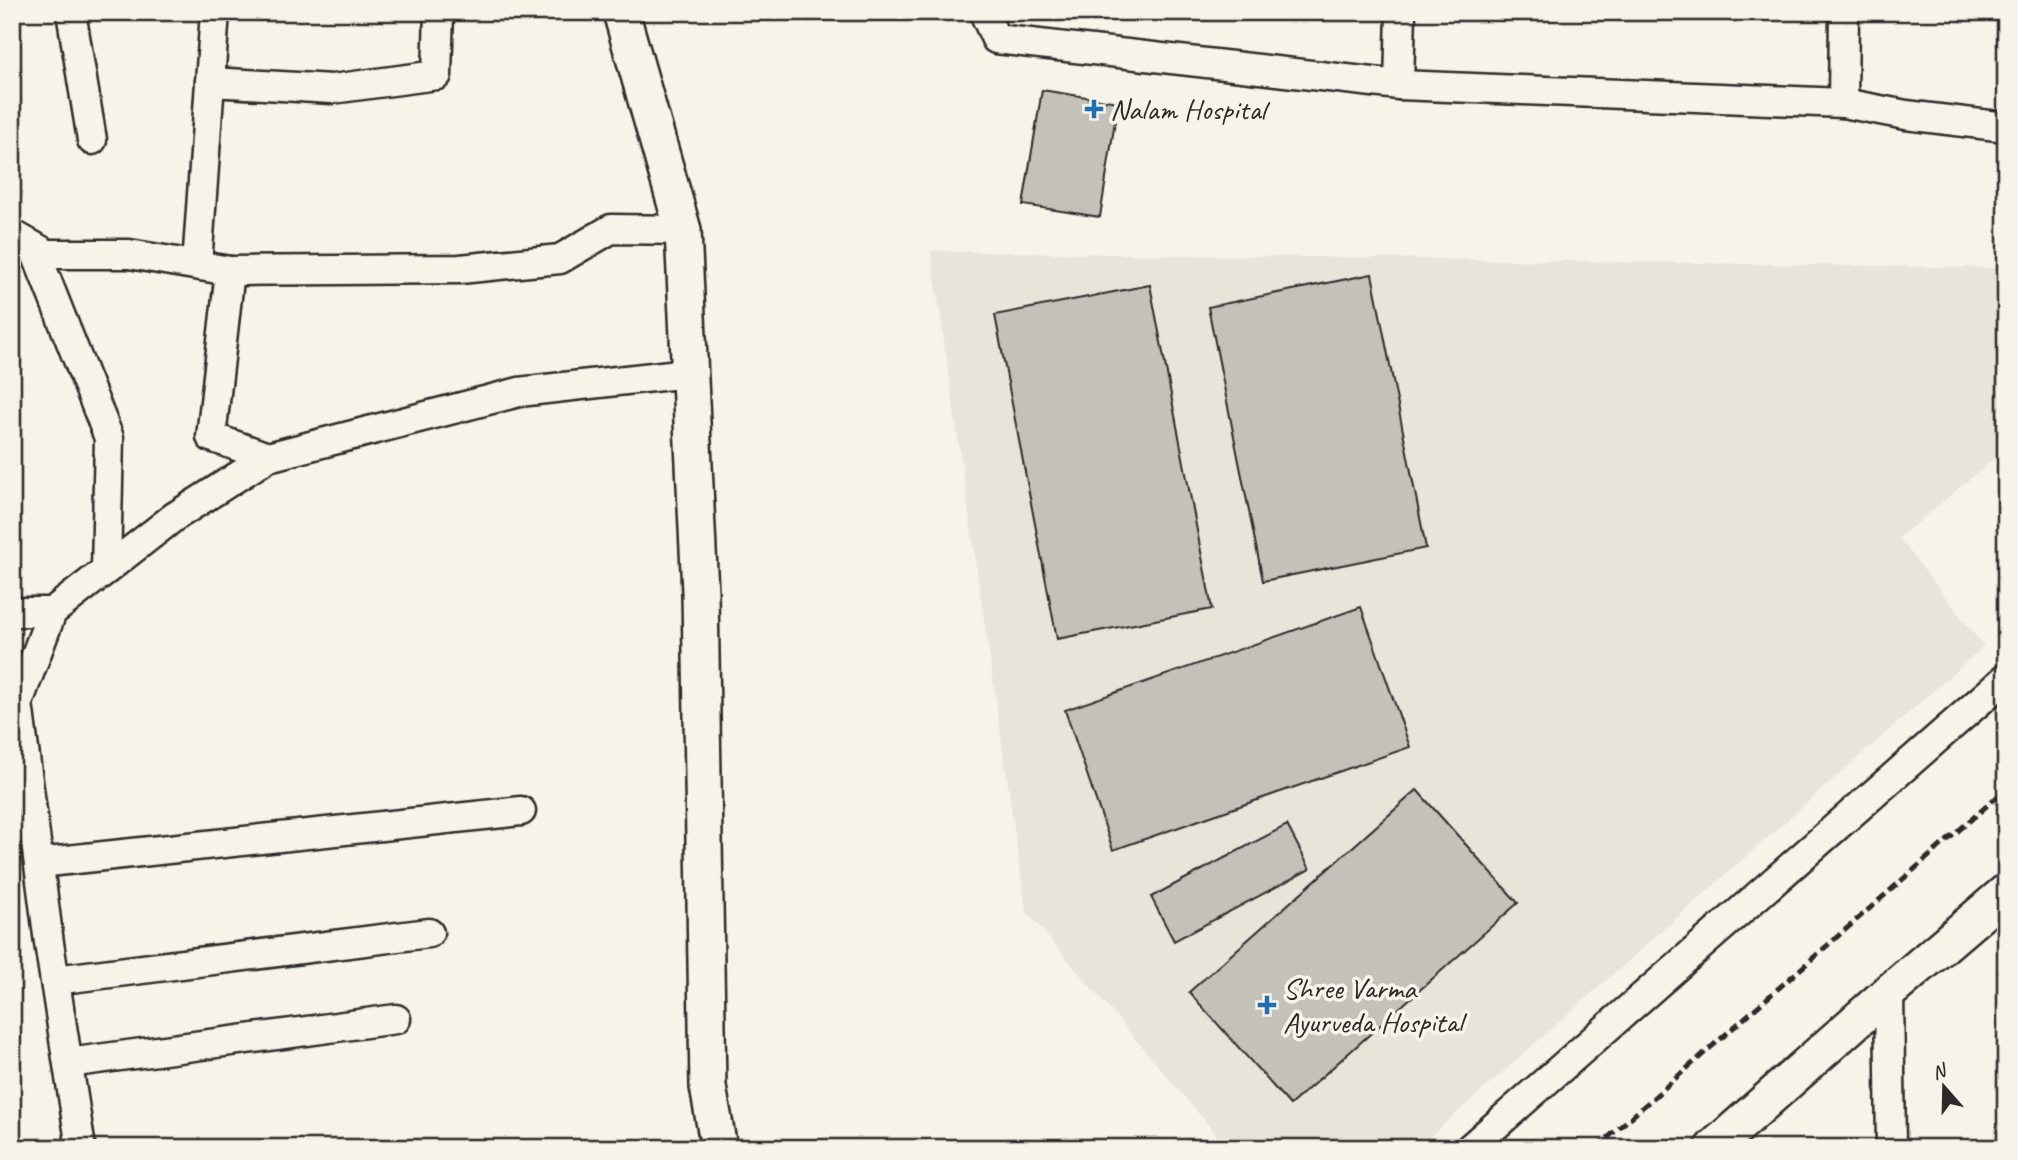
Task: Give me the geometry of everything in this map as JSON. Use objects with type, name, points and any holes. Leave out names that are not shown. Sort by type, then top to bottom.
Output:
[{"type":"street","points":[[71,12],[92,140]]},
{"type":"street","points":[[197,265],[215,12]]},
{"type":"street","points":[[211,82],[332,89],[437,75],[439,12]]},
{"type":"street","points":[[621,12],[683,230],[700,592],[708,1087],[719,1148]]},
{"type":"street","points":[[986,12],[996,39],[1399,85],[1843,103],[2006,127]]},
{"type":"street","points":[[1399,85],[1401,12]]},
{"type":"street","points":[[1843,103],[1844,12]]},
{"type":"street","points":[[23,240],[47,254],[130,254],[230,271],[460,269],[560,259],[611,229],[683,230]]},
{"type":"street","points":[[23,240],[109,438],[106,570]]},
{"type":"street","points":[[230,271],[211,437],[268,457]]},
{"type":"street","points":[[81,1148],[14,696],[52,612],[174,517],[268,457],[519,391],[688,373]]},
{"type":"street","points":[[12,612],[52,612]]},
{"type":"street","points":[[1470,1148],[2006,678]]},
{"type":"street","points":[[39,863],[521,811]]},
{"type":"street","points":[[1713,1148],[2006,892]]},
{"type":"street","points":[[55,980],[429,933]]},
{"type":"street","points":[[1889,992],[1891,1148]]},
{"type":"street","points":[[68,1063],[396,1019]]},
{"type":"shaded area","points":[[931,251],[2006,268],[2006,449],[1899,538],[1984,646],[1417,1148],[1228,1148],[1026,911]]},
{"type":"building","points":[[1042,90],[1118,102],[1100,217],[1023,205]]},
{"type":"building","points":[[1372,274],[1426,548],[1263,581],[1208,307]]},
{"type":"building","points":[[1150,285],[1212,609],[1057,639],[995,315]]},
{"type":"building","points":[[1361,607],[1410,747],[1113,850],[1065,710]]},
{"type":"building","points":[[1417,790],[1518,903],[1290,1105],[1189,992]]},
{"type":"building","points":[[1287,825],[1310,869],[1174,941],[1151,897]]},
{"type":"railway","points":[[1596,1148],[2006,789]]},
{"type":"place","name":"Nalam Hospital","points":[[1094,109]]},
{"type":"place","name":"Shree Varma Ayurveda Hospital","points":[[1267,1005]]}]
